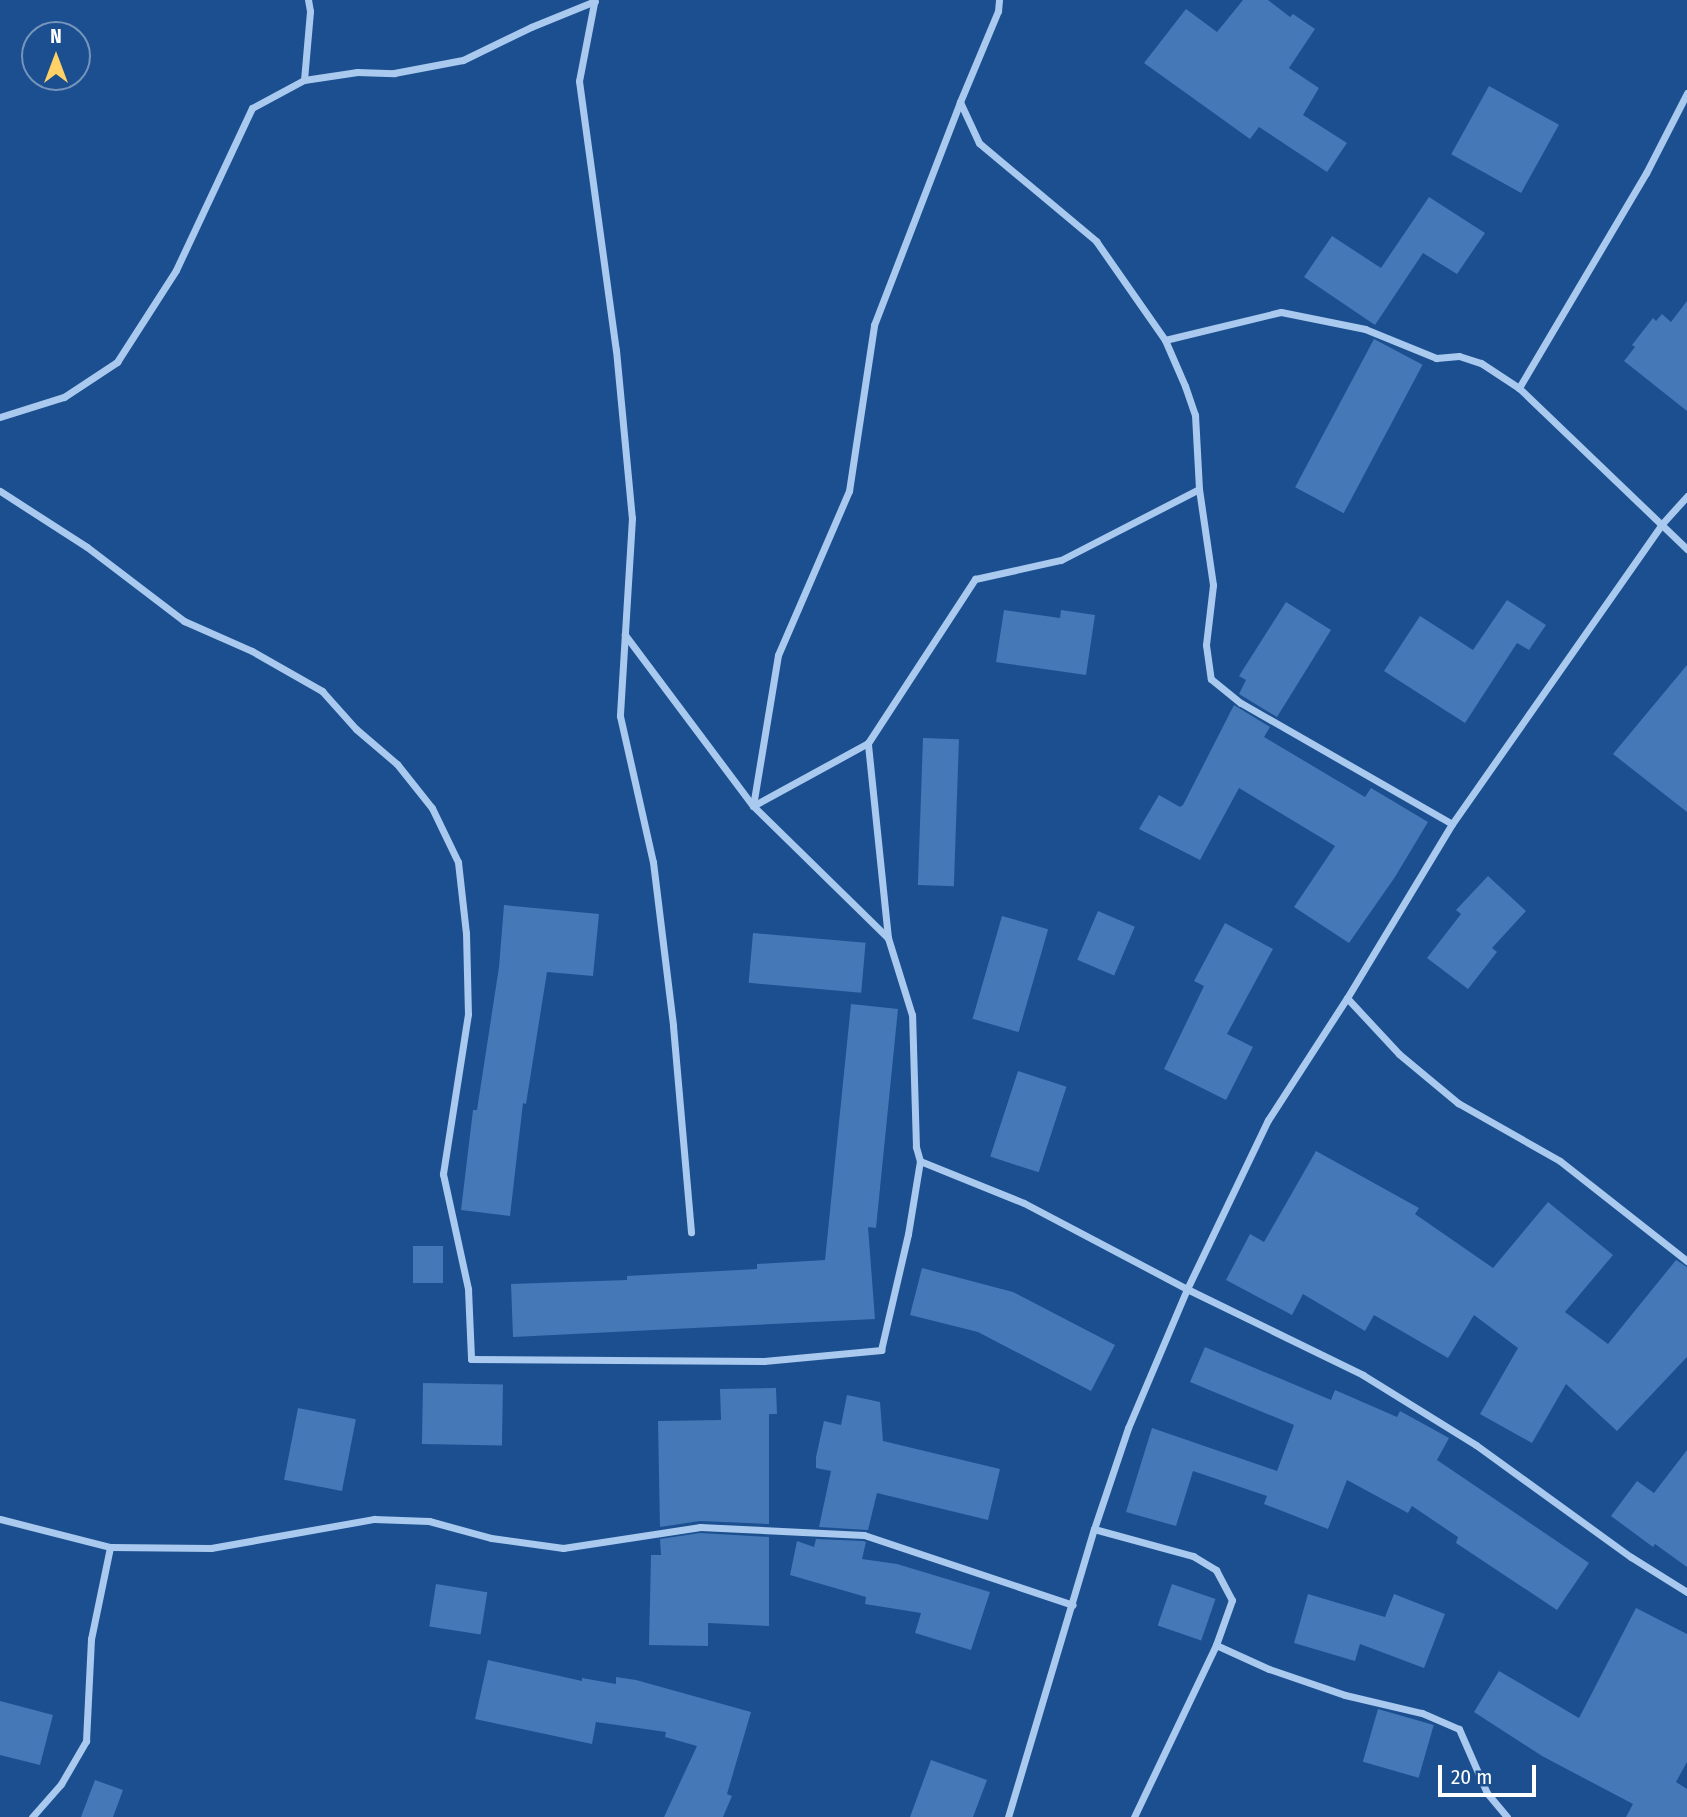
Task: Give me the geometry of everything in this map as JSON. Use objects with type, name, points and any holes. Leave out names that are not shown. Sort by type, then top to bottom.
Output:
[{"type":"street","points":[[304,80],[310,11],[308,0]]},
{"type":"street","points":[[753,806],[778,655],[849,491],[874,325],[998,11],[999,0]]},
{"type":"street","points":[[0,417],[64,397],[117,362],[176,271],[252,108],[304,80],[357,72],[394,73],[463,60],[531,27],[595,2]]},
{"type":"street","points":[[595,2],[579,81],[617,350],[631,505],[620,716],[653,862],[673,1026],[691,1232]]},
{"type":"street","points":[[1519,388],[1646,173],[1687,93]]},
{"type":"street","points":[[960,102],[979,142],[1096,241],[1165,340],[1195,415],[1199,489],[1213,585],[1206,645],[1211,679],[1241,703],[1452,824]]},
{"type":"street","points":[[1165,340],[1281,312],[1365,329],[1436,358],[1459,356],[1481,363],[1519,388],[1687,549]]},
{"type":"street","points":[[753,806],[868,743],[975,579],[1061,560],[1199,489]]},
{"type":"street","points":[[0,491],[87,547],[184,621],[252,651],[322,691],[356,729],[397,764],[432,808],[458,862],[466,933],[468,1014],[443,1174],[468,1289],[471,1359],[764,1361],[881,1350],[908,1234],[919,1161],[912,1015],[888,938],[868,743]]},
{"type":"street","points":[[1008,1817],[1094,1529],[1128,1428],[1187,1289],[1268,1120],[1347,999],[1452,824],[1661,525],[1687,496]]},
{"type":"street","points":[[625,635],[753,806],[888,938]]},
{"type":"street","points":[[1347,999],[1399,1054],[1458,1103],[1560,1161],[1687,1261]]},
{"type":"street","points":[[919,1161],[1024,1203],[1187,1289],[1363,1375],[1476,1445],[1538,1492],[1687,1592]]},
{"type":"street","points":[[0,1519],[110,1546],[211,1548],[374,1519],[429,1521],[491,1538],[563,1548],[700,1527],[785,1529],[864,1535],[1073,1605]]},
{"type":"street","points":[[1094,1529],[1193,1556],[1216,1570],[1232,1600],[1216,1645],[1134,1817]]},
{"type":"street","points":[[32,1817],[61,1784],[86,1741],[91,1639],[110,1546]]},
{"type":"street","points":[[1216,1645],[1269,1669],[1345,1695],[1422,1713],[1459,1729],[1487,1793],[1507,1817]]},
{"type":"building","points":[[1243,0],[1268,0],[1290,17],[1293,14],[1315,29],[1289,68],[1319,88],[1303,115],[1347,143],[1327,172],[1259,127],[1250,139],[1144,63],[1186,9],[1217,32]]},
{"type":"building","points":[[1489,86],[1559,125],[1521,193],[1451,154]]},
{"type":"building","points":[[1429,197],[1485,233],[1457,274],[1423,253],[1375,325],[1304,277],[1332,236],[1381,268]]},
{"type":"building","points":[[1687,301],[1687,411],[1624,361],[1635,347],[1632,345],[1653,318],[1656,321],[1662,314],[1671,322]]},
{"type":"building","points":[[1374,339],[1423,365],[1344,513],[1295,487]]},
{"type":"building","points":[[1507,600],[1546,625],[1529,650],[1517,643],[1465,723],[1384,671],[1420,616],[1473,650]]},
{"type":"building","points":[[1286,602],[1331,630],[1277,717],[1239,694],[1246,680],[1239,676]]},
{"type":"building","points":[[1004,610],[1060,618],[1061,610],[1095,615],[1086,675],[996,662]]},
{"type":"building","points":[[1687,665],[1687,812],[1613,754]]},
{"type":"building","points":[[1234,705],[1270,727],[1264,737],[1365,797],[1371,788],[1428,822],[1395,877],[1349,943],[1294,907],[1335,846],[1239,788],[1200,860],[1139,829],[1159,795],[1180,807],[1183,805]]},
{"type":"building","points":[[923,738],[959,739],[954,886],[918,885]]},
{"type":"building","points":[[1488,876],[1526,911],[1492,948],[1497,952],[1468,989],[1427,958],[1461,914],[1456,910]]},
{"type":"building","points":[[504,905],[599,914],[593,976],[547,972],[526,1104],[523,1103],[510,1216],[461,1210],[473,1110],[477,1110],[499,967]]},
{"type":"building","points":[[1098,911],[1135,927],[1114,975],[1077,960]]},
{"type":"building","points":[[1002,916],[1048,929],[1019,1032],[973,1019]]},
{"type":"building","points":[[1225,923],[1273,949],[1227,1034],[1253,1047],[1226,1100],[1164,1069],[1204,986],[1194,981]]},
{"type":"building","points":[[753,933],[866,943],[861,993],[749,983]]},
{"type":"building","points":[[851,1004],[898,1009],[876,1228],[868,1227],[875,1319],[513,1337],[511,1284],[627,1280],[627,1276],[757,1269],[757,1264],[825,1260]]},
{"type":"building","points":[[1018,1071],[1067,1087],[1039,1172],[990,1157]]},
{"type":"building","points":[[1316,1151],[1419,1208],[1415,1214],[1493,1268],[1548,1202],[1613,1255],[1565,1312],[1608,1344],[1676,1260],[1687,1267],[1687,1357],[1617,1431],[1566,1384],[1532,1443],[1480,1414],[1518,1348],[1474,1315],[1448,1358],[1374,1315],[1365,1331],[1303,1294],[1292,1315],[1226,1280],[1250,1234],[1264,1242]]},
{"type":"building","points":[[413,1246],[443,1246],[443,1283],[413,1283]]},
{"type":"building","points":[[922,1268],[1013,1292],[1115,1345],[1091,1391],[978,1332],[910,1315]]},
{"type":"building","points":[[1205,1347],[1331,1400],[1335,1390],[1397,1417],[1400,1411],[1449,1438],[1437,1460],[1589,1563],[1557,1610],[1456,1543],[1458,1537],[1412,1506],[1408,1513],[1347,1480],[1328,1529],[1264,1504],[1267,1496],[1193,1471],[1176,1526],[1126,1512],[1152,1428],[1277,1471],[1294,1425],[1190,1382]]},
{"type":"building","points":[[423,1383],[503,1384],[502,1445],[422,1444]]},
{"type":"building","points":[[776,1388],[777,1414],[769,1414],[769,1524],[700,1521],[660,1527],[658,1421],[721,1420],[720,1389]]},
{"type":"building","points":[[847,1395],[880,1402],[883,1441],[1000,1469],[988,1520],[877,1493],[868,1530],[819,1527],[831,1471],[816,1468],[816,1457],[824,1421],[841,1425]]},
{"type":"building","points":[[298,1408],[356,1419],[342,1491],[284,1480]]},
{"type":"building","points":[[1687,1450],[1687,1567],[1655,1544],[1653,1547],[1611,1516],[1637,1481],[1654,1493]]},
{"type":"building","points":[[700,1533],[769,1537],[769,1626],[708,1623],[708,1646],[649,1645],[651,1555],[661,1555],[660,1539]]},
{"type":"building","points":[[816,1539],[863,1541],[866,1542],[862,1559],[897,1564],[990,1592],[971,1650],[915,1633],[921,1613],[865,1604],[866,1597],[790,1575],[797,1541],[814,1547]]},
{"type":"building","points":[[436,1584],[487,1592],[481,1635],[429,1626]]},
{"type":"building","points":[[1172,1584],[1215,1599],[1201,1641],[1158,1626]]},
{"type":"building","points":[[1308,1594],[1385,1617],[1394,1594],[1445,1614],[1424,1668],[1360,1644],[1355,1661],[1294,1643]]},
{"type":"building","points":[[1636,1608],[1687,1634],[1687,1762],[1676,1782],[1687,1789],[1687,1817],[1626,1817],[1633,1804],[1542,1756],[1474,1712],[1499,1671],[1579,1718]]},
{"type":"building","points":[[488,1660],[582,1681],[582,1678],[616,1684],[616,1677],[636,1680],[751,1712],[727,1794],[732,1796],[723,1817],[664,1817],[697,1746],[665,1737],[666,1732],[596,1722],[592,1744],[475,1719]]},
{"type":"building","points":[[0,1701],[53,1715],[40,1765],[0,1755]]},
{"type":"building","points":[[1378,1709],[1434,1725],[1419,1778],[1363,1762]]},
{"type":"building","points":[[931,1760],[987,1780],[973,1817],[910,1817]]},
{"type":"building","points":[[95,1780],[123,1790],[113,1817],[81,1817]]}]
